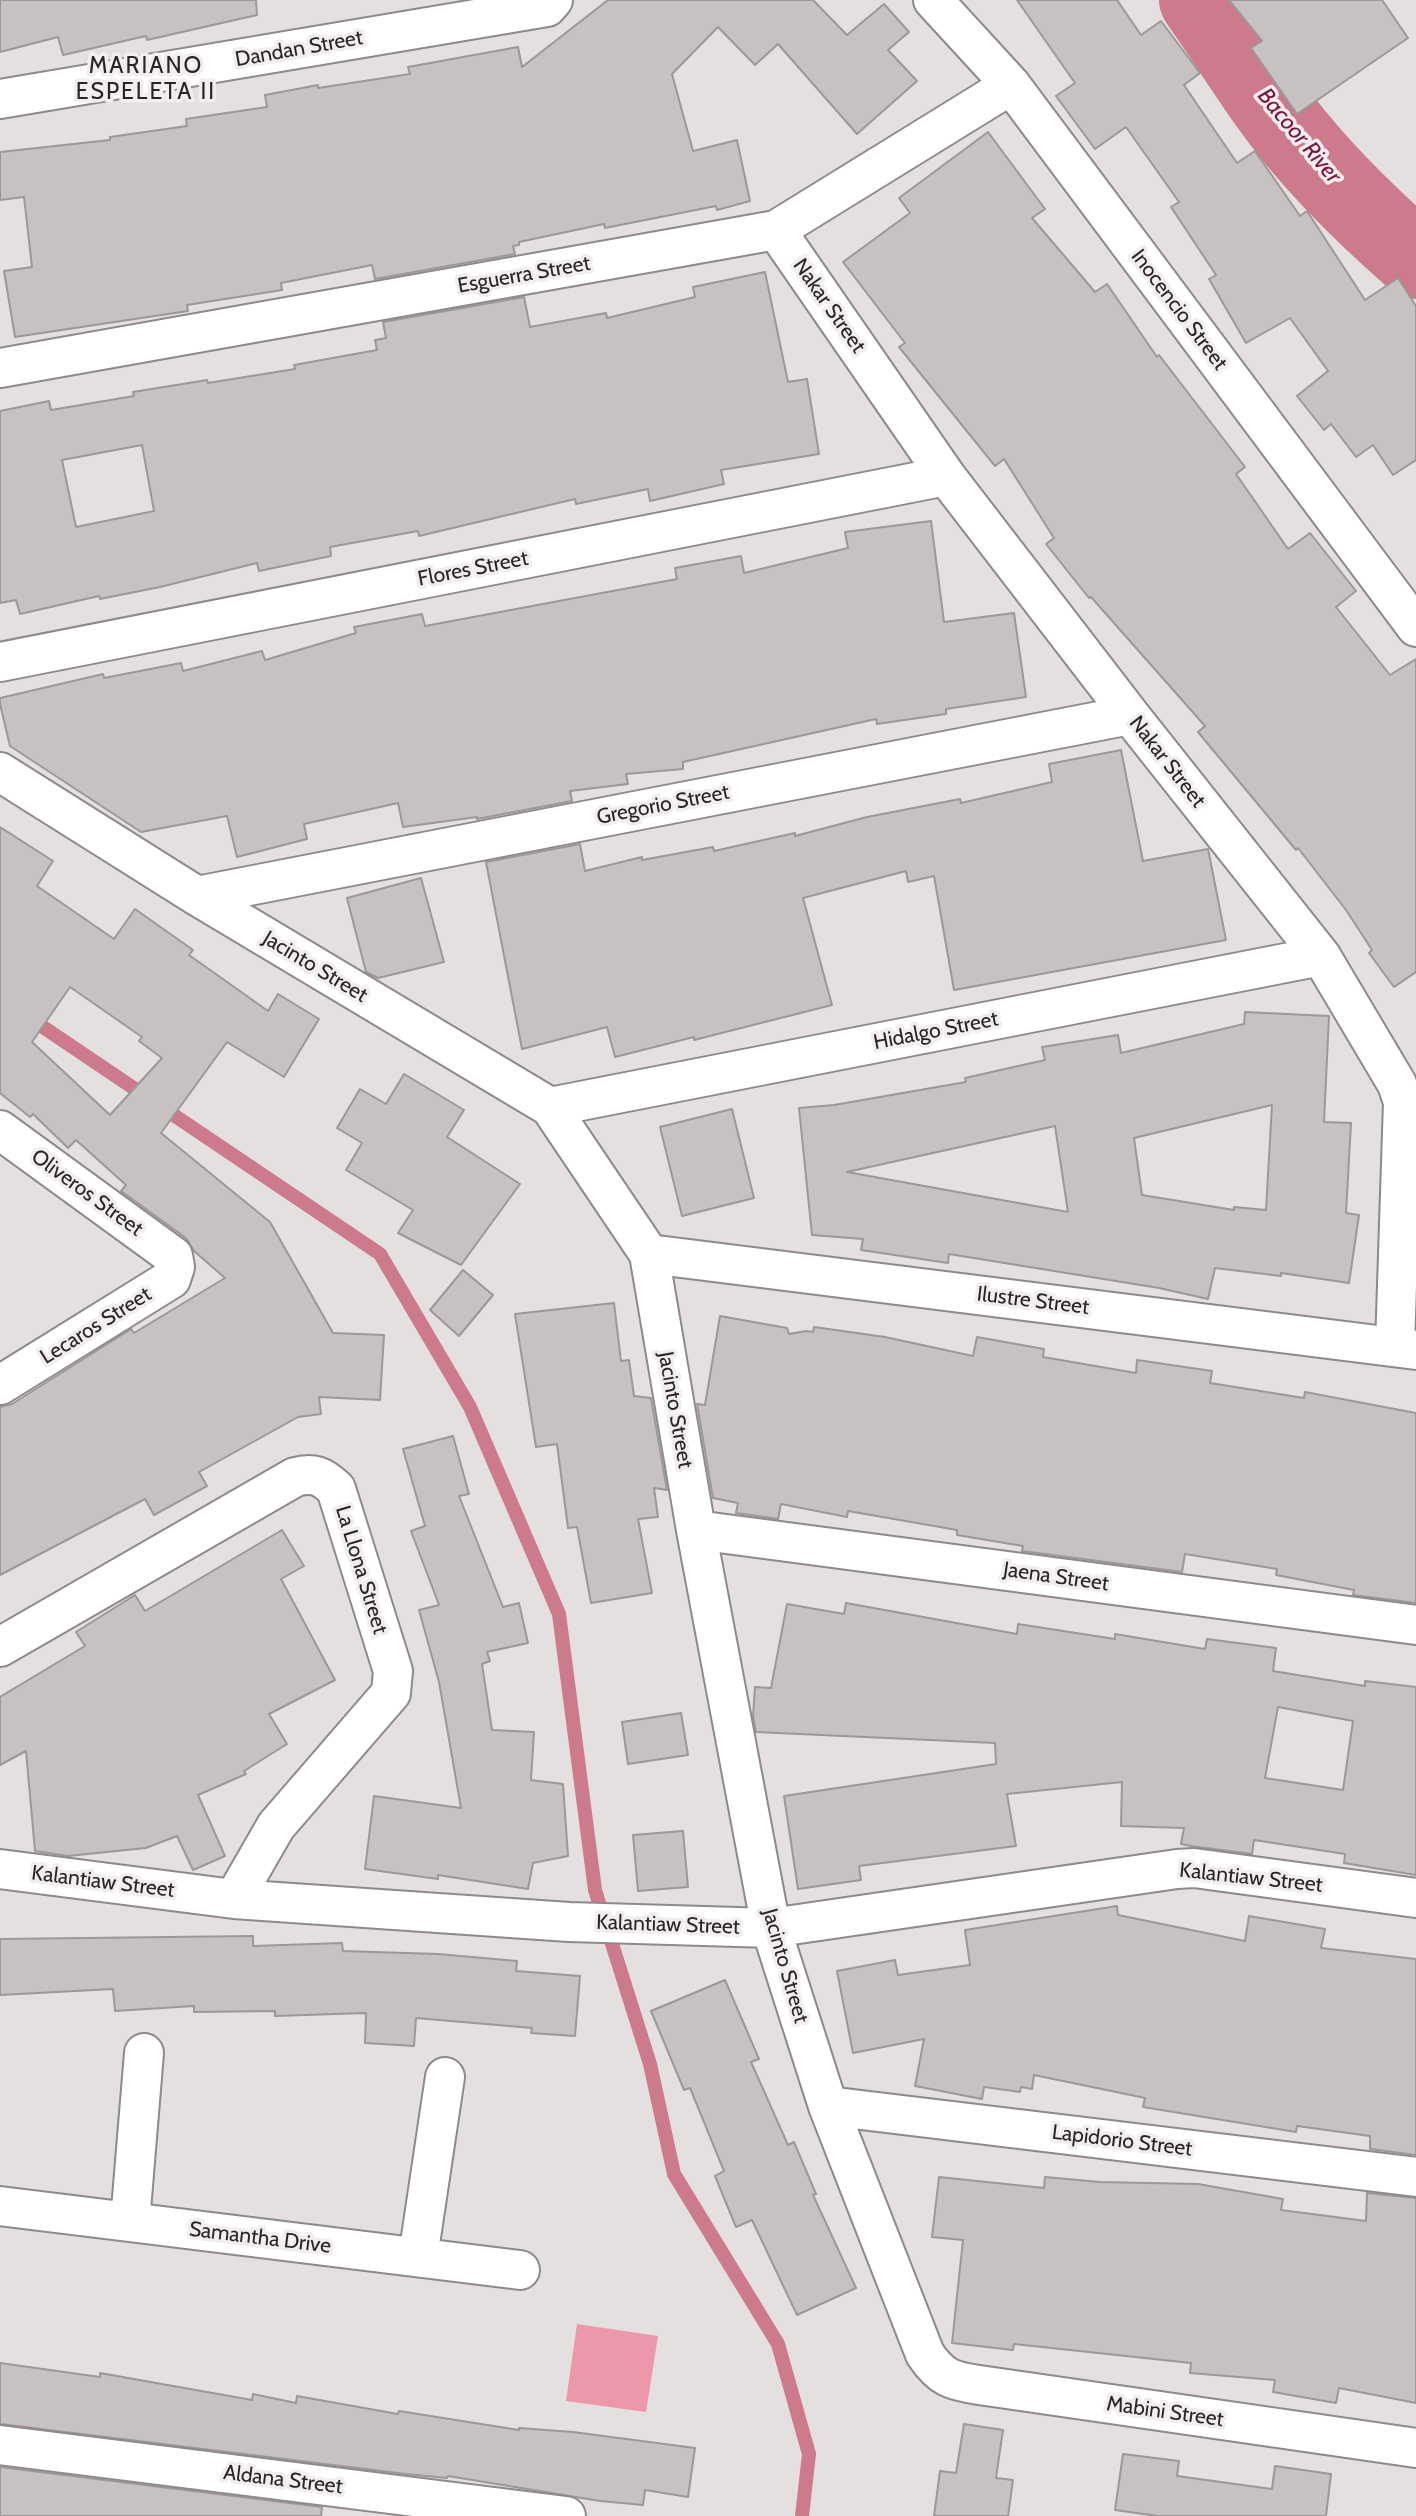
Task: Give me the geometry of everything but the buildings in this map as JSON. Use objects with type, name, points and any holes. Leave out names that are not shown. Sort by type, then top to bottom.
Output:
[{"type":"street","name":"Dandan Street","points":[[0,99],[547,7],[553,0]]},
{"type":"street","name":"Inocencio Street","points":[[933,0],[1011,85],[1416,627]]},
{"type":"street","name":"Esguerra Street","points":[[0,368],[776,230],[1011,85]]},
{"type":"street","name":"Nakar Street","points":[[776,230],[946,476],[1130,715],[1321,956],[1397,1084],[1403,1102],[1405,1348]]},
{"type":"street","name":"Flores Street","points":[[0,663],[946,476]]},
{"type":"street","name":"Gregorio Street","points":[[197,896],[1130,715]]},
{"type":"street","name":"Jacinto Street","points":[[0,772],[197,896],[550,1107],[649,1254],[696,1530],[771,1928],[828,2105],[925,2354]]},
{"type":"street","name":"Hidalgo Street","points":[[550,1107],[1321,956]]},
{"type":"street","name":"Oliveros Street","points":[[3,1137],[173,1256]]},
{"type":"street","name":"Ilustre Street","points":[[649,1254],[1405,1348]]},
{"type":"street","name":"Lecaros Street","points":[[0,1385],[172,1279],[175,1267],[173,1256]]},
{"type":"street","name":"La Llona Street","points":[[0,1647],[295,1477],[310,1473],[324,1478],[336,1489],[393,1671],[391,1693],[276,1826],[234,1899]]},
{"type":"street","name":"Jaena Street","points":[[696,1530],[1416,1625]]},
{"type":"street","name":"Kalantiaw Street","points":[[0,1868],[234,1899],[569,1922],[771,1928],[1194,1868],[1416,1898]]},
{"type":"street","points":[[130,2222],[144,2053]]},
{"type":"street","points":[[418,2257],[445,2077]]},
{"type":"street","name":"Lapidorio Street","points":[[828,2105],[1416,2176]]},
{"type":"street","name":"Samantha Drive","points":[[0,2206],[520,2270]]},
{"type":"street","name":"Mabini Street","points":[[925,2354],[935,2369],[952,2381],[1416,2448]]},
{"type":"street","name":"Aldana Street","points":[[0,2445],[566,2516]]},
{"type":"shaded area","points":[[577,2324],[658,2336],[646,2412],[566,2401]]},
{"type":"waterway","name":"Bacoor River","points":[[1199,0],[1269,103],[1302,145],[1357,204],[1416,259]]},
{"type":"waterway","points":[[0,998],[380,1254],[470,1407],[559,1614],[595,1890],[650,2064],[674,2174],[778,2344],[809,2454],[802,2516]]},
{"type":"district","name":"MARIANO ESPELETA II","points":[[146,79]]}]
